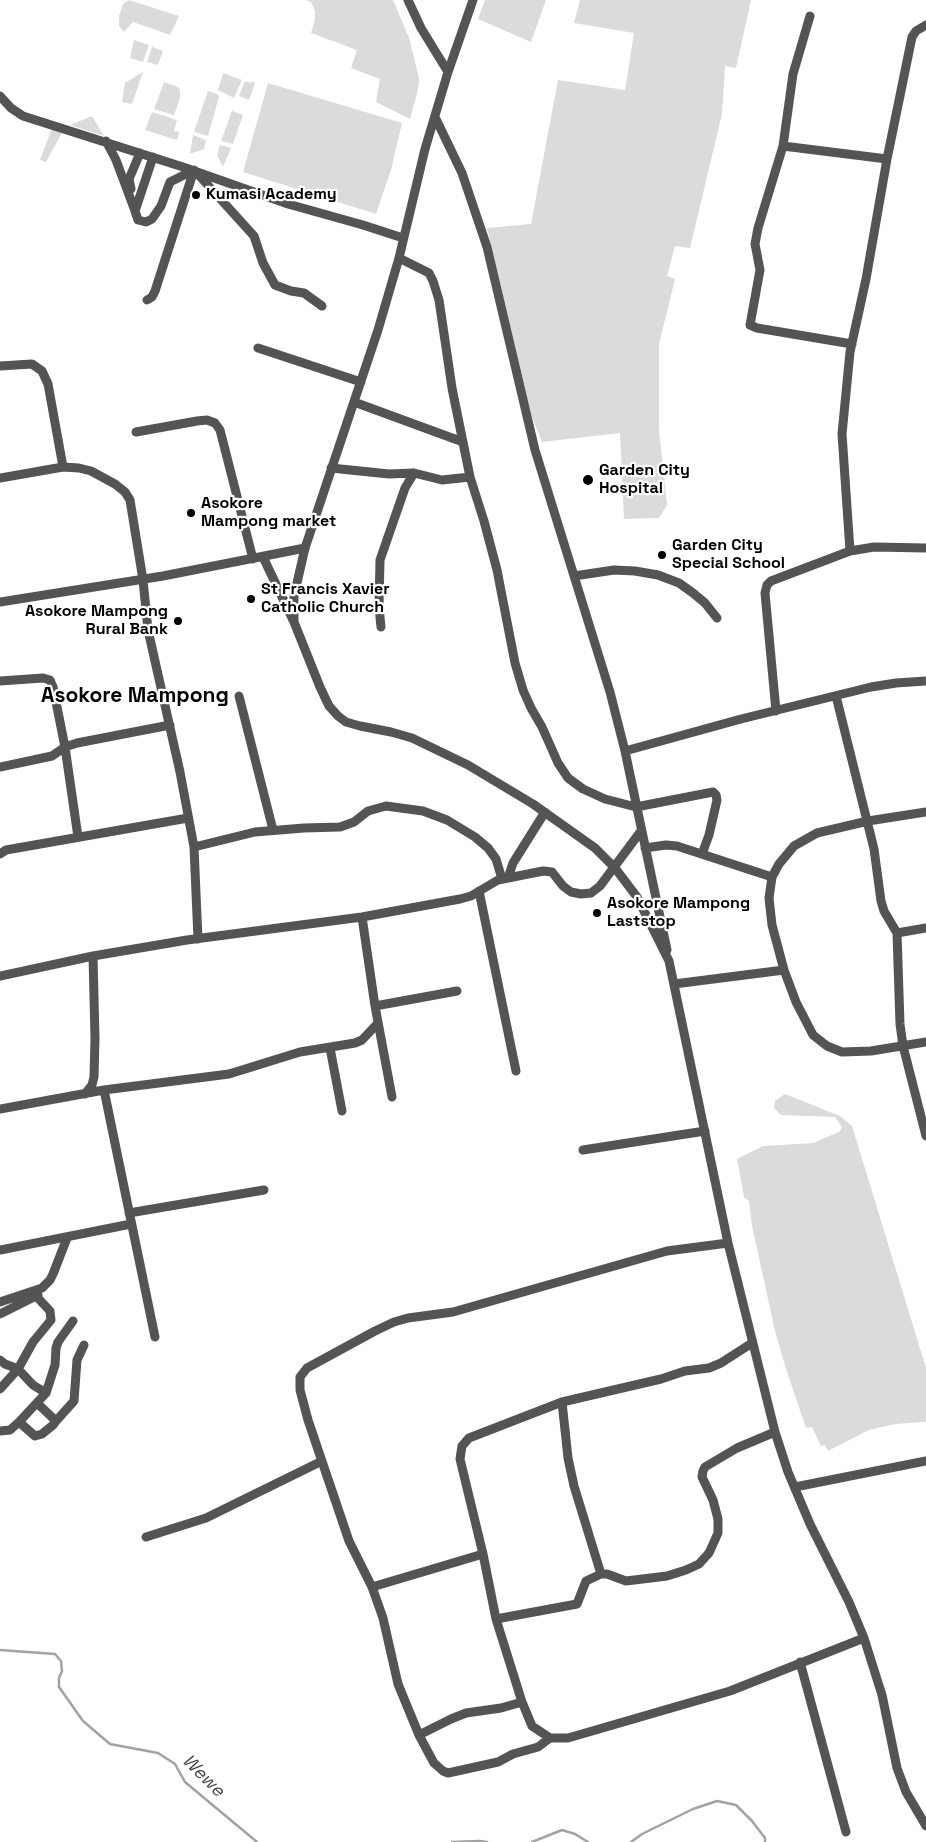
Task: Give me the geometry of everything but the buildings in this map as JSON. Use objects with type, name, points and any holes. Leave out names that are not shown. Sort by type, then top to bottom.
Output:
[{"type":"street","points":[[408,0],[421,28],[448,72]]},
{"type":"street","points":[[294,622],[294,596],[305,548],[378,330],[399,258],[419,171],[448,72],[473,0]]},
{"type":"street","points":[[810,16],[792,74],[783,146],[763,209],[757,236],[756,252],[760,270],[750,324],[757,328],[852,344]]},
{"type":"street","points":[[850,551],[842,434],[845,391],[852,344],[912,37],[922,26],[926,25]]},
{"type":"street","points":[[0,96],[11,108],[23,116],[194,170],[288,204],[403,238]]},
{"type":"street","points":[[435,117],[462,172],[487,247],[535,450],[610,692],[626,751],[636,807],[728,1243],[775,1432],[810,1524],[849,1602],[864,1638],[882,1694],[896,1768],[906,1792],[926,1826]]},
{"type":"street","points":[[106,141],[116,160],[138,220],[146,222],[152,219],[162,206],[174,164]]},
{"type":"street","points":[[783,146],[888,159]]},
{"type":"street","points":[[135,211],[129,179],[140,153]]},
{"type":"street","points":[[135,211],[154,157]]},
{"type":"street","points":[[170,182],[194,170]]},
{"type":"street","points":[[147,300],[152,297],[155,290],[194,170]]},
{"type":"street","points":[[194,170],[238,216],[254,236],[263,263],[275,285],[291,291],[304,293],[322,306]]},
{"type":"street","points":[[399,258],[429,273],[439,300],[452,388],[470,477],[497,570],[515,663],[523,690],[558,763],[568,778],[583,789],[605,799],[636,807],[713,792],[717,800],[709,835],[702,854]]},
{"type":"street","points":[[258,348],[360,382]]},
{"type":"street","points":[[0,366],[32,364],[42,371],[48,384],[63,467]]},
{"type":"street","points":[[354,402],[463,442]]},
{"type":"street","points":[[136,432],[197,421],[207,420],[215,423],[220,430],[253,559]]},
{"type":"street","points":[[0,478],[63,467],[92,471],[125,492],[132,510],[143,580],[148,630],[170,725],[194,846],[198,939]]},
{"type":"street","points":[[331,468],[389,474],[414,473],[442,480],[470,477]]},
{"type":"street","points":[[381,627],[379,606],[380,560],[405,488],[414,473]]},
{"type":"street","points":[[776,711],[765,593],[766,585],[771,581],[850,551],[874,547],[926,548]]},
{"type":"street","points":[[0,602],[143,580],[305,548]]},
{"type":"street","points":[[263,557],[294,622],[320,688],[329,706],[338,716],[346,722],[412,738],[468,766],[545,812],[595,848],[615,868],[637,898],[669,961]]},
{"type":"street","points":[[574,576],[614,570],[636,570],[658,575],[678,583],[693,593],[706,603],[717,618]]},
{"type":"street","points":[[0,681],[43,678],[50,680],[65,747],[78,837]]},
{"type":"street","points":[[626,751],[741,719],[836,696],[896,683],[926,681]]},
{"type":"street","points":[[239,696],[274,830]]},
{"type":"street","points":[[836,696],[868,821],[881,901],[884,911],[898,932],[900,1024],[903,1046],[926,1136]]},
{"type":"street","points":[[0,767],[52,756],[65,747],[77,743],[170,725]]},
{"type":"street","points":[[194,846],[255,832],[340,827],[354,822],[368,812],[386,806],[423,811],[447,820],[475,837],[488,848],[496,859],[505,878]]},
{"type":"street","points":[[505,878],[545,812]]},
{"type":"street","points":[[926,812],[868,821],[817,833],[794,846],[779,864],[772,877],[769,898],[772,925],[784,970],[796,1002],[813,1035],[826,1046],[842,1052],[872,1051],[926,1042]]},
{"type":"street","points":[[0,854],[6,850],[188,818]]},
{"type":"street","points":[[0,976],[93,956],[198,939],[362,917],[460,899],[505,878],[548,871],[552,872],[563,886],[571,892],[591,893],[600,886],[615,868],[641,831]]},
{"type":"street","points":[[645,848],[677,846],[772,877]]},
{"type":"street","points":[[480,891],[516,1071]]},
{"type":"street","points":[[362,917],[375,1006],[392,1097]]},
{"type":"street","points":[[898,932],[926,928]]},
{"type":"street","points":[[85,1094],[92,1085],[94,1078],[93,956]]},
{"type":"street","points":[[674,984],[784,970]]},
{"type":"street","points":[[375,1006],[457,991]]},
{"type":"street","points":[[0,1109],[104,1090],[229,1074],[300,1052],[355,1043],[362,1040],[378,1023]]},
{"type":"street","points":[[330,1048],[342,1111]]},
{"type":"street","points":[[104,1090],[155,1337]]},
{"type":"street","points":[[583,1150],[705,1131]]},
{"type":"street","points":[[129,1213],[264,1190]]},
{"type":"street","points":[[0,1250],[131,1224]]},
{"type":"street","points":[[0,1302],[16,1301],[39,1293],[54,1274],[66,1238]]},
{"type":"street","points":[[550,1738],[538,1747],[513,1754],[498,1762],[448,1773],[442,1771],[434,1763],[419,1735],[398,1684],[383,1618],[372,1586],[349,1541],[306,1412],[300,1390],[300,1377],[306,1368],[394,1322],[408,1318],[453,1312],[657,1253],[728,1243]]},
{"type":"street","points":[[39,1293],[50,1311],[51,1320],[64,1332]]},
{"type":"street","points":[[0,1314],[16,1301]]},
{"type":"street","points":[[0,1389],[18,1369],[33,1342],[51,1320]]},
{"type":"street","points":[[0,1432],[10,1430],[20,1422],[46,1393],[55,1365],[56,1348],[64,1332],[73,1321]]},
{"type":"street","points":[[752,1343],[721,1363],[709,1368],[685,1371],[661,1379],[562,1402],[469,1438],[462,1446],[460,1459],[496,1618],[522,1702],[532,1726],[550,1738],[568,1738],[730,1691],[864,1638]]},
{"type":"street","points":[[20,1422],[35,1436],[42,1434],[74,1401],[77,1360],[84,1345]]},
{"type":"street","points":[[0,1360],[18,1369],[33,1385],[46,1393]]},
{"type":"street","points":[[562,1402],[567,1449],[574,1486],[601,1574]]},
{"type":"street","points":[[37,1403],[56,1421]]},
{"type":"street","points":[[496,1618],[577,1604],[586,1581],[601,1574],[626,1580],[667,1576],[699,1564],[709,1553],[718,1533],[718,1519],[713,1500],[702,1477],[705,1467],[737,1448],[775,1432]]},
{"type":"street","points":[[146,1537],[206,1518],[322,1460]]},
{"type":"street","points":[[795,1487],[926,1461]]},
{"type":"street","points":[[372,1586],[483,1554]]},
{"type":"street","points":[[800,1662],[846,1832]]},
{"type":"street","points":[[419,1735],[451,1718],[522,1702]]},
{"type":"shaded area","points":[[129,0],[179,16],[170,35],[133,22],[124,32],[119,26],[119,16],[123,4]]},
{"type":"shaded area","points":[[306,0],[393,0],[409,38],[419,78],[418,90],[410,119],[376,102],[380,79],[351,68],[357,50],[311,33],[315,20],[315,11],[311,2]]},
{"type":"shaded area","points":[[485,0],[546,0],[531,42],[478,19]]},
{"type":"shaded area","points":[[580,0],[751,0],[736,68],[725,66],[722,114],[690,248],[675,246],[667,276],[675,279],[659,344],[659,431],[667,505],[659,518],[624,519],[620,433],[542,442],[532,417],[487,228],[531,224],[558,80],[625,90],[634,33],[574,23]]},
{"type":"shaded area","points":[[134,40],[149,45],[143,62],[130,58]]},
{"type":"shaded area","points":[[152,47],[163,51],[158,65],[147,62]]},
{"type":"shaded area","points":[[143,72],[132,104],[122,102],[125,83]]},
{"type":"shaded area","points":[[223,73],[242,80],[234,98],[218,90]]},
{"type":"shaded area","points":[[245,81],[255,83],[249,100],[239,96]]},
{"type":"shaded area","points":[[164,82],[178,87],[180,90],[180,98],[174,115],[154,109]]},
{"type":"shaded area","points":[[268,83],[402,123],[391,170],[376,214],[243,172]]},
{"type":"shaded area","points":[[208,91],[217,94],[219,97],[208,136],[194,132]]},
{"type":"shaded area","points":[[232,111],[243,115],[233,144],[221,141]]},
{"type":"shaded area","points":[[152,112],[177,120],[174,131],[179,132],[177,140],[145,130]]},
{"type":"shaded area","points":[[92,116],[104,136],[70,125]]},
{"type":"shaded area","points":[[52,128],[60,130],[62,133],[46,162],[40,160]]},
{"type":"shaded area","points":[[193,135],[206,140],[204,149],[190,154]]},
{"type":"shaded area","points":[[220,145],[231,148],[223,167],[217,155]]},
{"type":"shaded area","points":[[785,1094],[840,1116],[852,1126],[926,1368],[926,1422],[895,1424],[869,1430],[828,1451],[825,1445],[821,1446],[812,1427],[806,1428],[786,1369],[775,1331],[752,1226],[749,1201],[744,1197],[737,1159],[763,1146],[813,1143],[839,1132],[842,1127],[835,1117],[781,1115],[774,1108],[775,1101]]},
{"type":"waterway","name":"Wewe","points":[[0,1650],[55,1654],[61,1661],[62,1671],[59,1678],[59,1687],[83,1721],[110,1744],[158,1753],[175,1764],[185,1782],[257,1842]]},
{"type":"waterway","points":[[631,1842],[642,1834],[693,1809],[717,1801],[736,1805],[752,1821],[765,1838],[765,1842]]},
{"type":"waterway","points":[[532,1842],[562,1830],[575,1834],[588,1842]]},
{"type":"waterway","points":[[452,1842],[487,1842]]},
{"type":"place","name":"Kumasi Academy","points":[[196,195]]},
{"type":"place","name":"Garden City Hospital","points":[[588,480]]},
{"type":"place","name":"Asokore Mampong market","points":[[191,513]]},
{"type":"place","name":"Garden City Special School","points":[[662,555]]},
{"type":"place","name":"St Francis Xavier Catholic Church","points":[[251,599]]},
{"type":"place","name":"Asokore Mampong Rural Bank","points":[[178,621]]},
{"type":"place","name":"Asokore Mampong Laststop","points":[[597,913]]},
{"type":"district","name":"Asokore Mampong","points":[[135,696]]}]
